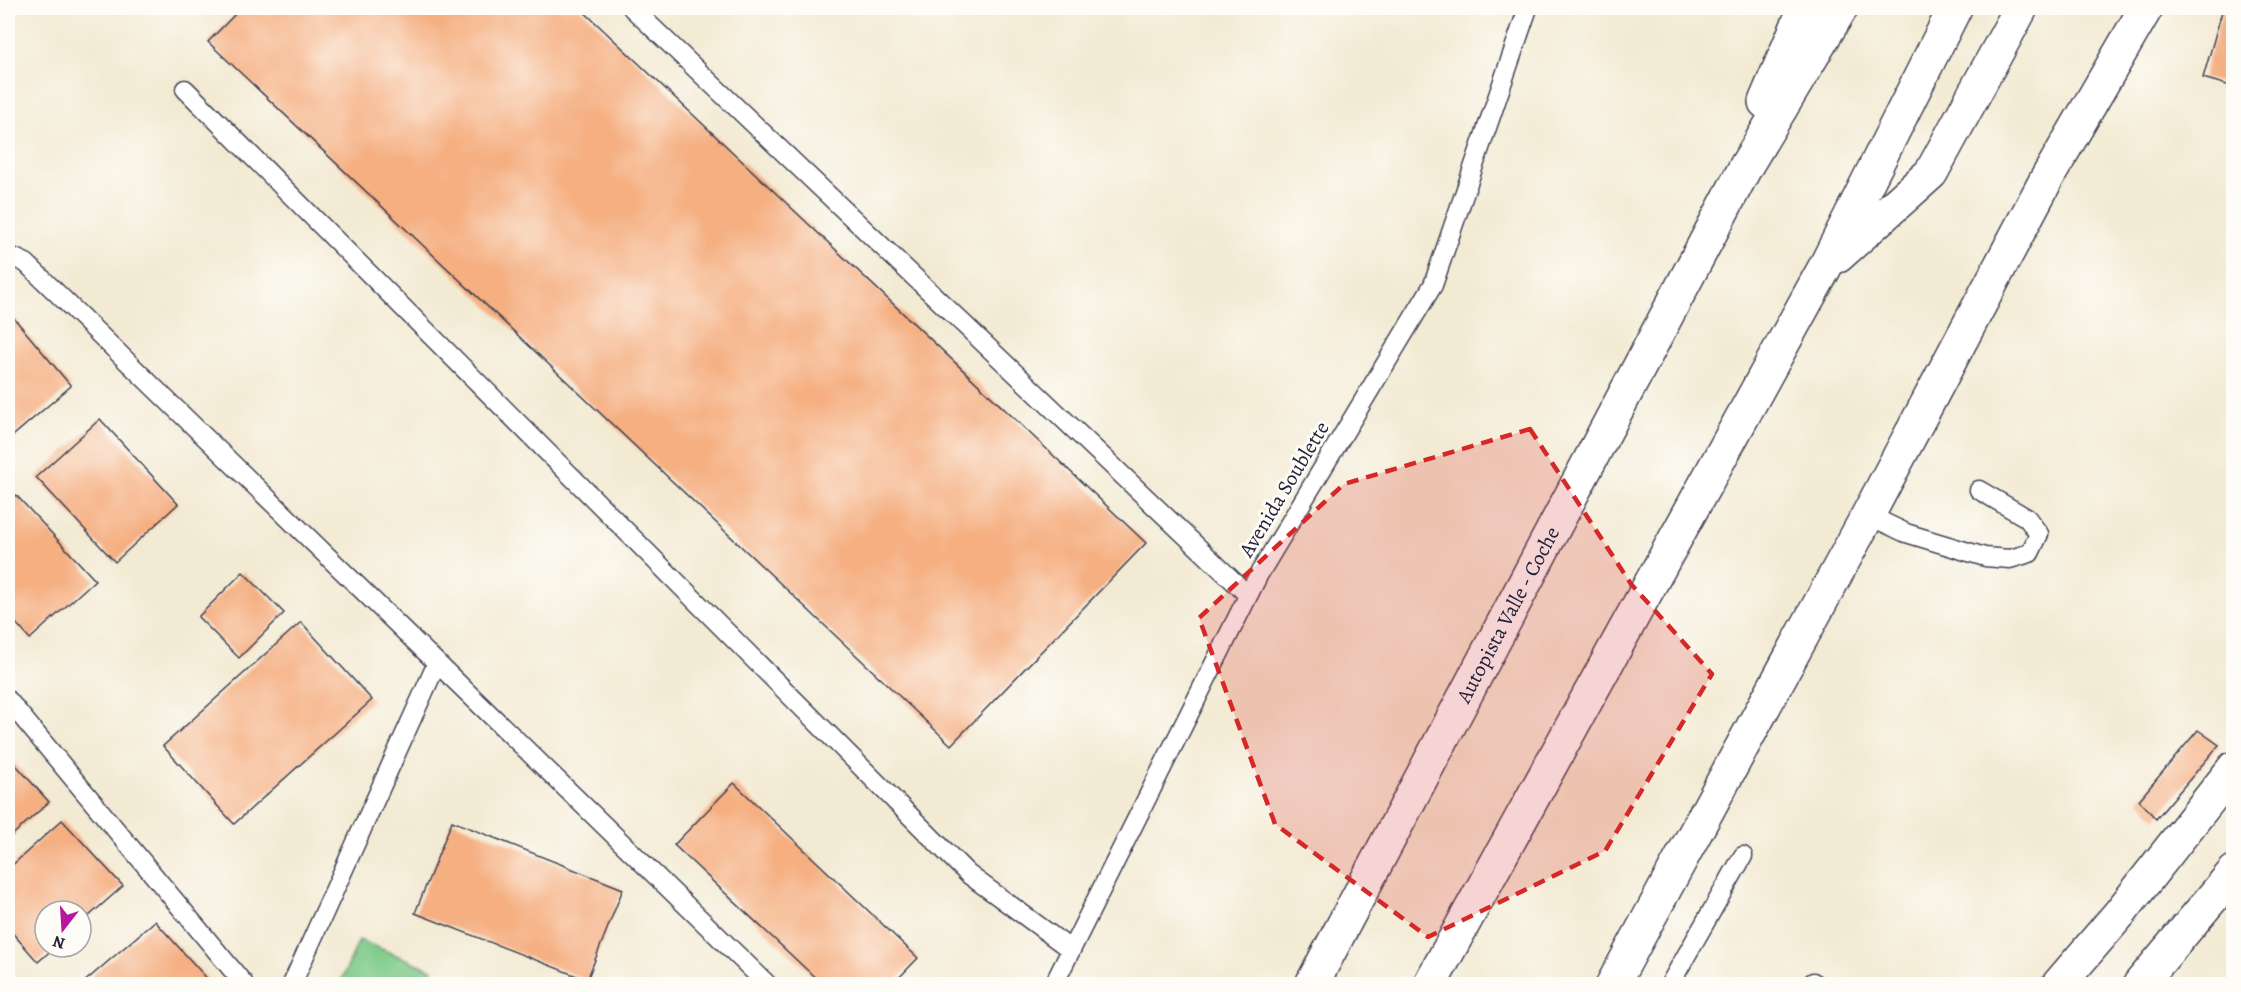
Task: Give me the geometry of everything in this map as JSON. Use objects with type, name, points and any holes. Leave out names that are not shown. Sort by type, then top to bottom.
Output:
[{"type":"main road","points":[[1704,245],[1805,8]]},
{"type":"main road","points":[[1704,245],[1746,166],[1841,8]]},
{"type":"main road","points":[[1430,984],[1825,267],[1955,8]]},
{"type":"main road","points":[[1825,267],[1931,174],[2021,8]]},
{"type":"main road","points":[[1613,984],[1868,515],[2046,180],[2146,8]]},
{"type":"main road","name":"Autopista Valle - Coche","points":[[1312,984],[1704,245]]},
{"type":"main road","points":[[2059,984],[2120,913],[2234,768]]},
{"type":"main road","points":[[2140,984],[2234,872]]},
{"type":"lane","points":[[632,8],[1248,595]]},
{"type":"lane","name":"Avenida Soublette","points":[[1053,984],[1258,574],[1433,285],[1528,8]]},
{"type":"lane","points":[[185,89],[968,874],[1070,950]]},
{"type":"lane","points":[[8,255],[26,263],[767,984]]},
{"type":"lane","points":[[1868,515],[1906,533],[1985,557],[2010,559],[2030,553],[2039,534],[2027,518],[1979,490]]},
{"type":"lane","points":[[292,984],[437,663]]},
{"type":"lane","points":[[8,700],[244,984]]},
{"type":"lane","points":[[1670,984],[1743,856]]},
{"type":"highlighted area","points":[[1530,429],[1631,584],[1712,674],[1605,851],[1428,937],[1275,824],[1199,618],[1344,484]]},
{"type":"green space","points":[[359,940],[433,970],[427,984],[340,984]]},
{"type":"building","points":[[241,8],[580,8],[1146,543],[951,745],[208,42]]},
{"type":"building","points":[[2223,8],[2234,8],[2234,87],[2203,78]]},
{"type":"building","points":[[8,311],[71,386],[8,440]]},
{"type":"building","points":[[100,419],[178,504],[115,562],[36,477]]},
{"type":"building","points":[[16,495],[95,580],[30,639],[8,614],[8,503]]},
{"type":"building","points":[[243,572],[284,613],[239,658],[198,617]]},
{"type":"building","points":[[301,622],[372,700],[234,824],[163,746]]},
{"type":"building","points":[[2198,730],[2219,745],[2156,819],[2139,800]]},
{"type":"building","points":[[8,756],[49,802],[8,839]]},
{"type":"building","points":[[734,783],[918,958],[893,984],[822,984],[674,845]]},
{"type":"building","points":[[62,820],[123,886],[93,912],[93,899],[33,899],[33,956],[8,928],[8,869]]},
{"type":"building","points":[[452,821],[623,889],[587,980],[415,913]]},
{"type":"building","points":[[155,921],[212,984],[82,984]]}]
